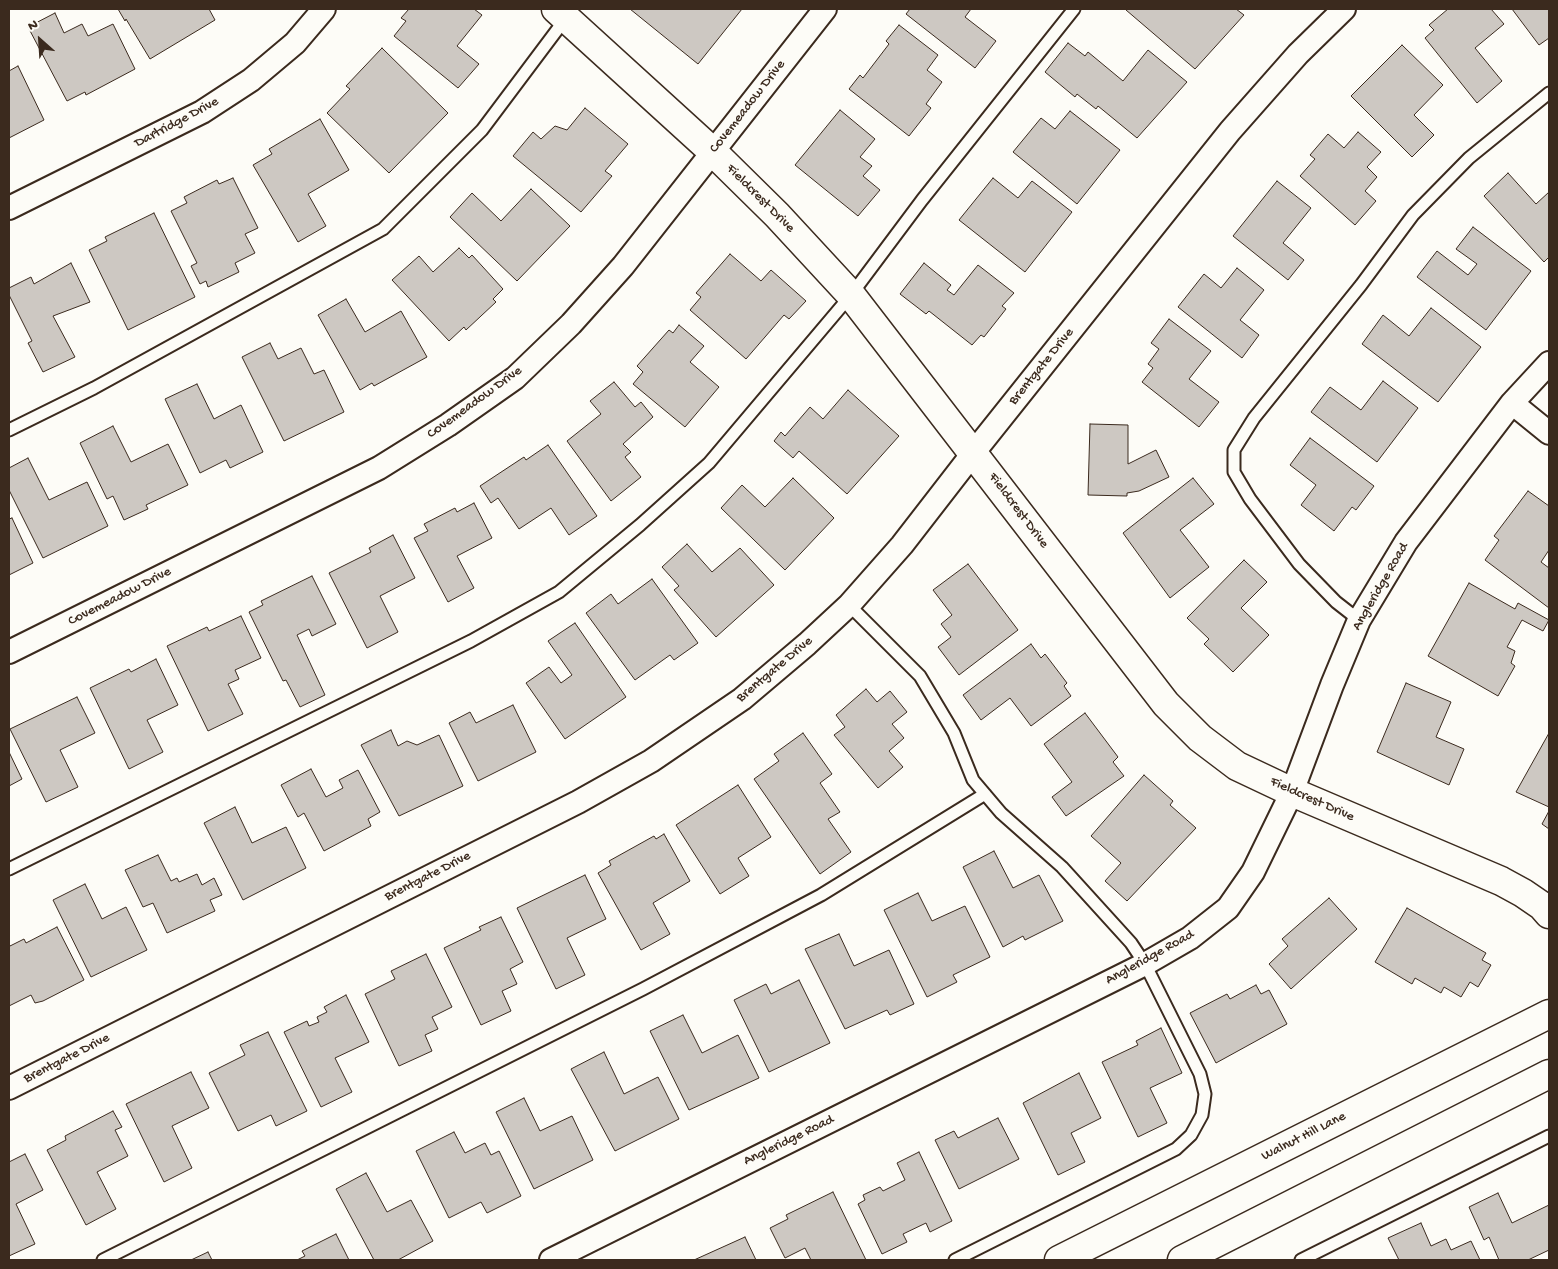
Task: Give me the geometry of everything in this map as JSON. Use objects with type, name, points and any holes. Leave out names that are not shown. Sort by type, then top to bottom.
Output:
[{"type":"street","name":"Dartridge Drive","points":[[9,208],[202,112],[251,80],[296,43],[324,9]]},
{"type":"street","name":"Covemeadow Drive","points":[[9,652],[379,468],[448,425],[515,378],[571,324],[623,266],[825,9]]},
{"type":"street","name":"Brentgate Drive","points":[[9,1088],[578,802],[651,761],[742,699],[807,644],[849,605],[902,545],[1230,131],[1298,54],[1344,9]]},
{"type":"street","name":"Fieldcrest Drive","points":[[565,12],[777,215],[851,294],[1166,704],[1200,738],[1237,766],[1292,792],[1501,881],[1524,893],[1549,914]]},
{"type":"street","name":"Angleridge Road","points":[[551,1260],[1145,964],[1190,938],[1228,908],[1253,872],[1292,792],[1332,684],[1359,620],[1406,542],[1512,403],[1549,363]]},
{"type":"street","points":[[1512,403],[1549,433]]},
{"type":"street","name":"Walnut Hill Lane","points":[[1059,1260],[1549,1014]]},
{"type":"street","points":[[1182,1260],[1549,1074]]},
{"type":"lane","points":[[9,870],[471,641],[559,592],[640,525],[709,463],[851,294],[922,200],[1074,9]]},
{"type":"lane","points":[[9,430],[103,383],[383,229],[482,130],[565,12]]},
{"type":"lane","points":[[1359,620],[1336,602],[1299,564],[1250,499],[1234,472],[1234,450],[1254,418],[1361,285],[1414,215],[1469,158],[1549,93]]},
{"type":"lane","points":[[849,605],[920,676],[954,733],[973,780],[1001,812],[1062,867],[1131,943],[1145,964],[1200,1074],[1205,1094],[1202,1115],[1191,1135],[1176,1149],[955,1260]]},
{"type":"lane","points":[[103,1260],[625,998],[812,900],[985,794]]},
{"type":"lane","points":[[1301,1260],[1549,1136]]},
{"type":"building","points":[[118,9],[209,9],[215,20],[150,59]]},
{"type":"building","points":[[409,9],[474,9],[482,15],[457,46],[479,64],[458,88],[394,36],[406,21],[401,18]]},
{"type":"building","points":[[630,9],[742,9],[698,64]]},
{"type":"building","points":[[910,9],[971,9],[965,17],[996,41],[975,68],[906,14]]},
{"type":"building","points":[[1127,9],[1236,9],[1244,15],[1195,69]]},
{"type":"building","points":[[1448,9],[1491,9],[1504,24],[1475,48],[1502,81],[1477,103],[1425,38],[1434,30],[1429,25]]},
{"type":"building","points":[[1512,9],[1549,9],[1549,38],[1539,45]]},
{"type":"building","points":[[55,13],[64,33],[82,24],[88,36],[113,24],[135,69],[86,95],[85,92],[67,101],[28,27]]},
{"type":"building","points":[[899,25],[938,55],[927,70],[942,82],[926,104],[931,108],[909,136],[849,89],[860,75],[863,78],[889,44],[886,41]]},
{"type":"building","points":[[1068,43],[1085,56],[1088,52],[1123,81],[1148,50],[1187,82],[1137,138],[1098,106],[1096,109],[1077,94],[1075,97],[1045,72]]},
{"type":"building","points":[[1402,45],[1443,85],[1414,115],[1434,135],[1412,157],[1351,96]]},
{"type":"building","points":[[382,48],[448,113],[389,173],[327,113],[350,89],[346,86]]},
{"type":"building","points":[[18,66],[44,120],[9,138],[9,71]]},
{"type":"building","points":[[585,108],[628,144],[605,171],[612,176],[581,212],[513,156],[533,132],[541,139],[555,126],[567,130]]},
{"type":"building","points":[[840,110],[875,139],[860,157],[872,166],[863,176],[880,190],[858,216],[795,165]]},
{"type":"building","points":[[1070,111],[1120,150],[1077,204],[1013,152],[1041,118],[1055,129]]},
{"type":"building","points":[[320,119],[349,170],[308,194],[326,226],[298,242],[253,165],[272,154],[269,149]]},
{"type":"building","points":[[1358,132],[1381,152],[1367,167],[1377,177],[1365,191],[1376,201],[1355,225],[1300,176],[1315,159],[1310,155],[1328,134],[1344,148]]},
{"type":"building","points":[[1508,173],[1536,204],[1549,192],[1549,257],[1544,262],[1484,196]]},
{"type":"building","points":[[233,178],[258,228],[245,234],[255,253],[235,263],[239,272],[208,287],[206,281],[200,284],[191,266],[197,263],[171,211],[187,203],[184,197],[217,180],[219,184]]},
{"type":"building","points":[[993,178],[1018,198],[1032,181],[1072,212],[1025,272],[959,220]]},
{"type":"building","points":[[1277,181],[1311,208],[1283,243],[1304,260],[1288,280],[1233,236]]},
{"type":"building","points":[[531,189],[570,226],[517,281],[450,217],[472,193],[501,221]]},
{"type":"building","points":[[154,213],[195,297],[128,330],[89,250],[107,241],[105,237]]},
{"type":"building","points":[[1473,227],[1531,271],[1486,330],[1417,277],[1437,251],[1468,275],[1477,264],[1456,249]]},
{"type":"building","points":[[459,248],[469,258],[472,255],[503,289],[493,299],[496,302],[466,330],[464,327],[449,341],[392,280],[419,256],[433,272]]},
{"type":"building","points":[[730,254],[761,281],[771,270],[806,301],[789,319],[784,315],[746,359],[690,310],[701,297],[696,293]]},
{"type":"building","points":[[71,263],[90,302],[53,316],[75,357],[43,372],[28,343],[32,341],[9,295],[9,288],[31,277],[34,284]]},
{"type":"building","points":[[924,263],[951,285],[947,290],[954,295],[978,265],[1014,293],[1002,306],[1006,309],[984,337],[981,335],[972,345],[929,311],[926,314],[900,294]]},
{"type":"building","points":[[1237,268],[1264,290],[1240,320],[1259,335],[1242,358],[1178,307],[1204,274],[1221,288]]},
{"type":"building","points":[[346,299],[365,332],[401,311],[427,357],[374,386],[372,383],[360,390],[318,315]]},
{"type":"building","points":[[1431,308],[1481,347],[1438,402],[1362,344],[1383,315],[1409,336]]},
{"type":"building","points":[[1169,319],[1211,351],[1189,379],[1219,402],[1199,427],[1142,382],[1153,368],[1148,364],[1159,349],[1151,343]]},
{"type":"building","points":[[679,325],[704,346],[690,362],[719,387],[685,427],[633,384],[643,372],[637,366],[669,330],[673,333]]},
{"type":"building","points":[[270,343],[278,359],[301,348],[314,374],[324,370],[344,412],[284,441],[242,357]]},
{"type":"building","points":[[1383,381],[1418,408],[1377,462],[1311,412],[1330,387],[1361,410]]},
{"type":"building","points":[[614,382],[635,407],[641,402],[653,417],[623,444],[631,452],[625,457],[641,477],[611,501],[567,441],[601,414],[590,401]]},
{"type":"building","points":[[197,384],[214,419],[241,405],[263,452],[230,468],[226,460],[200,473],[165,399]]},
{"type":"building","points":[[848,390],[899,436],[847,494],[799,451],[793,458],[774,441],[781,432],[785,436],[810,407],[823,419]]},
{"type":"building","points":[[1090,424],[1128,425],[1128,464],[1156,450],[1169,477],[1139,491],[1127,493],[1127,496],[1088,495]]},
{"type":"building","points":[[113,426],[131,462],[168,444],[188,485],[146,505],[148,509],[124,520],[113,496],[107,499],[80,443]]},
{"type":"building","points":[[1310,438],[1374,486],[1356,510],[1352,507],[1334,531],[1301,505],[1316,485],[1290,465]]},
{"type":"building","points":[[548,445],[597,516],[569,535],[551,508],[519,529],[498,498],[491,503],[480,486],[524,457],[526,460]]},
{"type":"building","points":[[28,458],[49,500],[87,482],[108,526],[43,558],[9,490],[9,468]]},
{"type":"building","points":[[793,478],[834,518],[785,570],[721,508],[742,485],[765,507]]},
{"type":"building","points":[[1193,478],[1214,504],[1180,530],[1209,567],[1170,598],[1123,533]]},
{"type":"building","points":[[1528,491],[1549,506],[1549,550],[1541,562],[1549,568],[1549,608],[1485,560],[1499,540],[1494,536]]},
{"type":"building","points":[[474,503],[492,538],[457,556],[474,588],[448,602],[414,538],[428,531],[424,524],[455,508],[457,512]]},
{"type":"building","points":[[12,518],[33,563],[9,575],[9,519]]},
{"type":"building","points":[[393,535],[415,578],[380,596],[398,632],[367,648],[329,573],[371,552],[369,548]]},
{"type":"building","points":[[687,544],[712,572],[740,548],[774,585],[716,637],[674,590],[679,586],[662,567]]},
{"type":"building","points":[[1244,560],[1267,582],[1241,608],[1269,635],[1233,672],[1204,644],[1209,639],[1187,618]]},
{"type":"building","points":[[968,564],[1018,630],[959,675],[938,647],[951,637],[941,624],[952,615],[933,590]]},
{"type":"building","points":[[312,576],[336,624],[312,636],[309,629],[297,635],[325,695],[300,707],[286,680],[283,681],[249,612],[263,605],[261,601]]},
{"type":"building","points":[[652,579],[698,643],[674,660],[670,655],[635,680],[586,613],[611,594],[618,604]]},
{"type":"building","points":[[1469,583],[1515,609],[1518,603],[1549,620],[1543,631],[1522,620],[1507,647],[1515,651],[1511,663],[1515,666],[1498,696],[1428,656]]},
{"type":"building","points":[[241,616],[261,658],[235,670],[239,679],[228,684],[243,714],[208,731],[167,646],[207,627],[209,631]]},
{"type":"building","points":[[575,623],[626,697],[565,739],[526,683],[549,667],[561,683],[572,675],[548,641]]},
{"type":"building","points":[[1031,644],[1041,658],[1045,654],[1067,683],[1064,686],[1071,696],[1031,726],[1010,698],[981,720],[963,695]]},
{"type":"building","points":[[156,659],[178,705],[147,720],[163,752],[129,769],[90,688],[129,669],[131,672]]},
{"type":"building","points":[[1406,683],[1451,702],[1436,737],[1464,749],[1449,785],[1377,752]]},
{"type":"building","points":[[866,689],[877,702],[890,691],[907,712],[892,724],[904,738],[889,751],[903,767],[878,788],[834,735],[845,727],[836,715]]},
{"type":"building","points":[[77,697],[95,733],[60,750],[78,787],[46,802],[10,729]]},
{"type":"building","points":[[513,705],[536,752],[478,781],[449,723],[470,712],[476,723]]},
{"type":"building","points":[[1085,713],[1118,757],[1113,762],[1124,776],[1066,816],[1052,797],[1072,782],[1044,744]]},
{"type":"building","points":[[391,730],[398,746],[407,741],[417,745],[439,735],[463,786],[399,816],[361,745]]},
{"type":"building","points":[[803,733],[832,774],[820,783],[840,812],[828,819],[851,852],[820,874],[754,779],[779,761],[774,754]]},
{"type":"building","points":[[1549,733],[1549,807],[1516,792]]},
{"type":"building","points":[[9,752],[22,779],[9,786]]},
{"type":"building","points":[[311,769],[326,797],[343,788],[339,780],[358,770],[380,812],[368,819],[371,826],[324,851],[304,813],[298,817],[281,785]]},
{"type":"building","points":[[1144,775],[1173,801],[1170,805],[1196,828],[1127,901],[1105,881],[1121,863],[1091,836]]},
{"type":"building","points":[[738,785],[771,837],[738,858],[749,876],[720,894],[676,825]]},
{"type":"building","points":[[235,807],[252,843],[286,827],[306,868],[243,900],[204,823]]},
{"type":"building","points":[[1549,811],[1549,829],[1542,824]]},
{"type":"building","points":[[664,834],[690,881],[653,903],[670,934],[641,950],[598,873],[611,865],[609,861],[654,836],[656,839]]},
{"type":"building","points":[[994,851],[1013,888],[1039,875],[1063,921],[1025,940],[1023,936],[1003,947],[963,867]]},
{"type":"building","points":[[158,855],[171,881],[177,878],[179,882],[197,874],[202,885],[214,878],[222,895],[210,900],[215,911],[167,933],[153,903],[143,907],[125,870]]},
{"type":"building","points":[[585,875],[606,919],[567,938],[585,975],[556,989],[517,908]]},
{"type":"building","points":[[85,884],[102,919],[126,907],[147,950],[91,977],[53,900]]},
{"type":"building","points":[[918,893],[932,921],[965,906],[990,957],[953,975],[957,982],[927,997],[884,910]]},
{"type":"building","points":[[1329,898],[1357,929],[1291,989],[1269,964],[1288,946],[1282,939]]},
{"type":"building","points":[[1407,908],[1486,953],[1482,960],[1491,965],[1478,987],[1470,982],[1461,997],[1444,987],[1441,993],[1415,978],[1412,984],[1375,962]]},
{"type":"building","points":[[501,917],[523,962],[510,969],[517,984],[502,991],[511,1011],[481,1025],[444,948],[481,930],[479,927]]},
{"type":"building","points":[[57,927],[84,980],[43,1001],[35,1003],[31,995],[9,1006],[9,944],[10,946],[24,939],[26,943]]},
{"type":"building","points":[[839,934],[854,966],[889,950],[914,1004],[890,1015],[887,1010],[845,1029],[805,949]]},
{"type":"building","points":[[426,954],[452,1007],[432,1017],[438,1029],[425,1035],[432,1051],[399,1066],[365,994],[395,979],[391,971]]},
{"type":"building","points":[[799,980],[830,1043],[769,1072],[734,1000],[766,984],[771,994]]},
{"type":"building","points":[[1256,985],[1261,994],[1269,990],[1287,1024],[1216,1063],[1190,1013],[1227,994],[1230,999]]},
{"type":"building","points":[[346,995],[369,1042],[335,1058],[352,1092],[321,1107],[284,1032],[307,1021],[309,1026],[319,1022],[317,1017],[327,1012],[324,1007]]},
{"type":"building","points":[[683,1015],[702,1053],[738,1035],[759,1078],[689,1110],[650,1031]]},
{"type":"building","points":[[1161,1028],[1182,1073],[1150,1088],[1167,1123],[1138,1137],[1102,1062],[1138,1045],[1136,1041]]},
{"type":"building","points":[[268,1032],[307,1111],[276,1126],[271,1115],[238,1131],[209,1073],[245,1055],[240,1045]]},
{"type":"building","points":[[604,1052],[624,1094],[658,1077],[679,1119],[615,1151],[571,1069]]},
{"type":"building","points":[[191,1072],[209,1108],[172,1126],[192,1168],[164,1182],[126,1104]]},
{"type":"building","points":[[1079,1073],[1101,1118],[1071,1133],[1085,1162],[1058,1175],[1023,1103]]},
{"type":"building","points":[[524,1098],[540,1131],[572,1116],[593,1160],[534,1189],[496,1112]]},
{"type":"building","points":[[113,1111],[122,1127],[115,1130],[128,1156],[97,1172],[116,1209],[86,1225],[47,1150],[66,1140],[65,1136]]},
{"type":"building","points":[[998,1118],[1019,1159],[959,1189],[935,1140],[954,1131],[958,1138]]},
{"type":"building","points":[[454,1132],[465,1153],[485,1143],[491,1155],[499,1151],[521,1196],[487,1213],[481,1202],[449,1218],[416,1151]]},
{"type":"building","points":[[919,1152],[952,1221],[930,1232],[926,1223],[903,1234],[907,1242],[882,1254],[858,1204],[865,1200],[863,1195],[880,1187],[883,1191],[905,1180],[897,1163]]},
{"type":"building","points":[[25,1154],[43,1190],[16,1204],[35,1244],[9,1256],[9,1162]]},
{"type":"building","points":[[366,1173],[387,1212],[411,1200],[433,1241],[398,1260],[374,1260],[336,1189]]},
{"type":"building","points":[[833,1192],[866,1260],[811,1260],[805,1248],[785,1258],[770,1228],[788,1219],[786,1215]]},
{"type":"building","points":[[1498,1193],[1512,1223],[1549,1205],[1549,1250],[1528,1260],[1499,1260],[1489,1237],[1484,1240],[1469,1207]]},
{"type":"building","points":[[1421,1223],[1431,1246],[1446,1239],[1451,1250],[1471,1241],[1480,1260],[1399,1260],[1388,1238]]},
{"type":"building","points":[[336,1234],[349,1260],[297,1260],[305,1256],[302,1251]]},
{"type":"building","points":[[745,1237],[756,1260],[694,1260]]},
{"type":"building","points":[[208,1252],[212,1260],[191,1260]]}]
